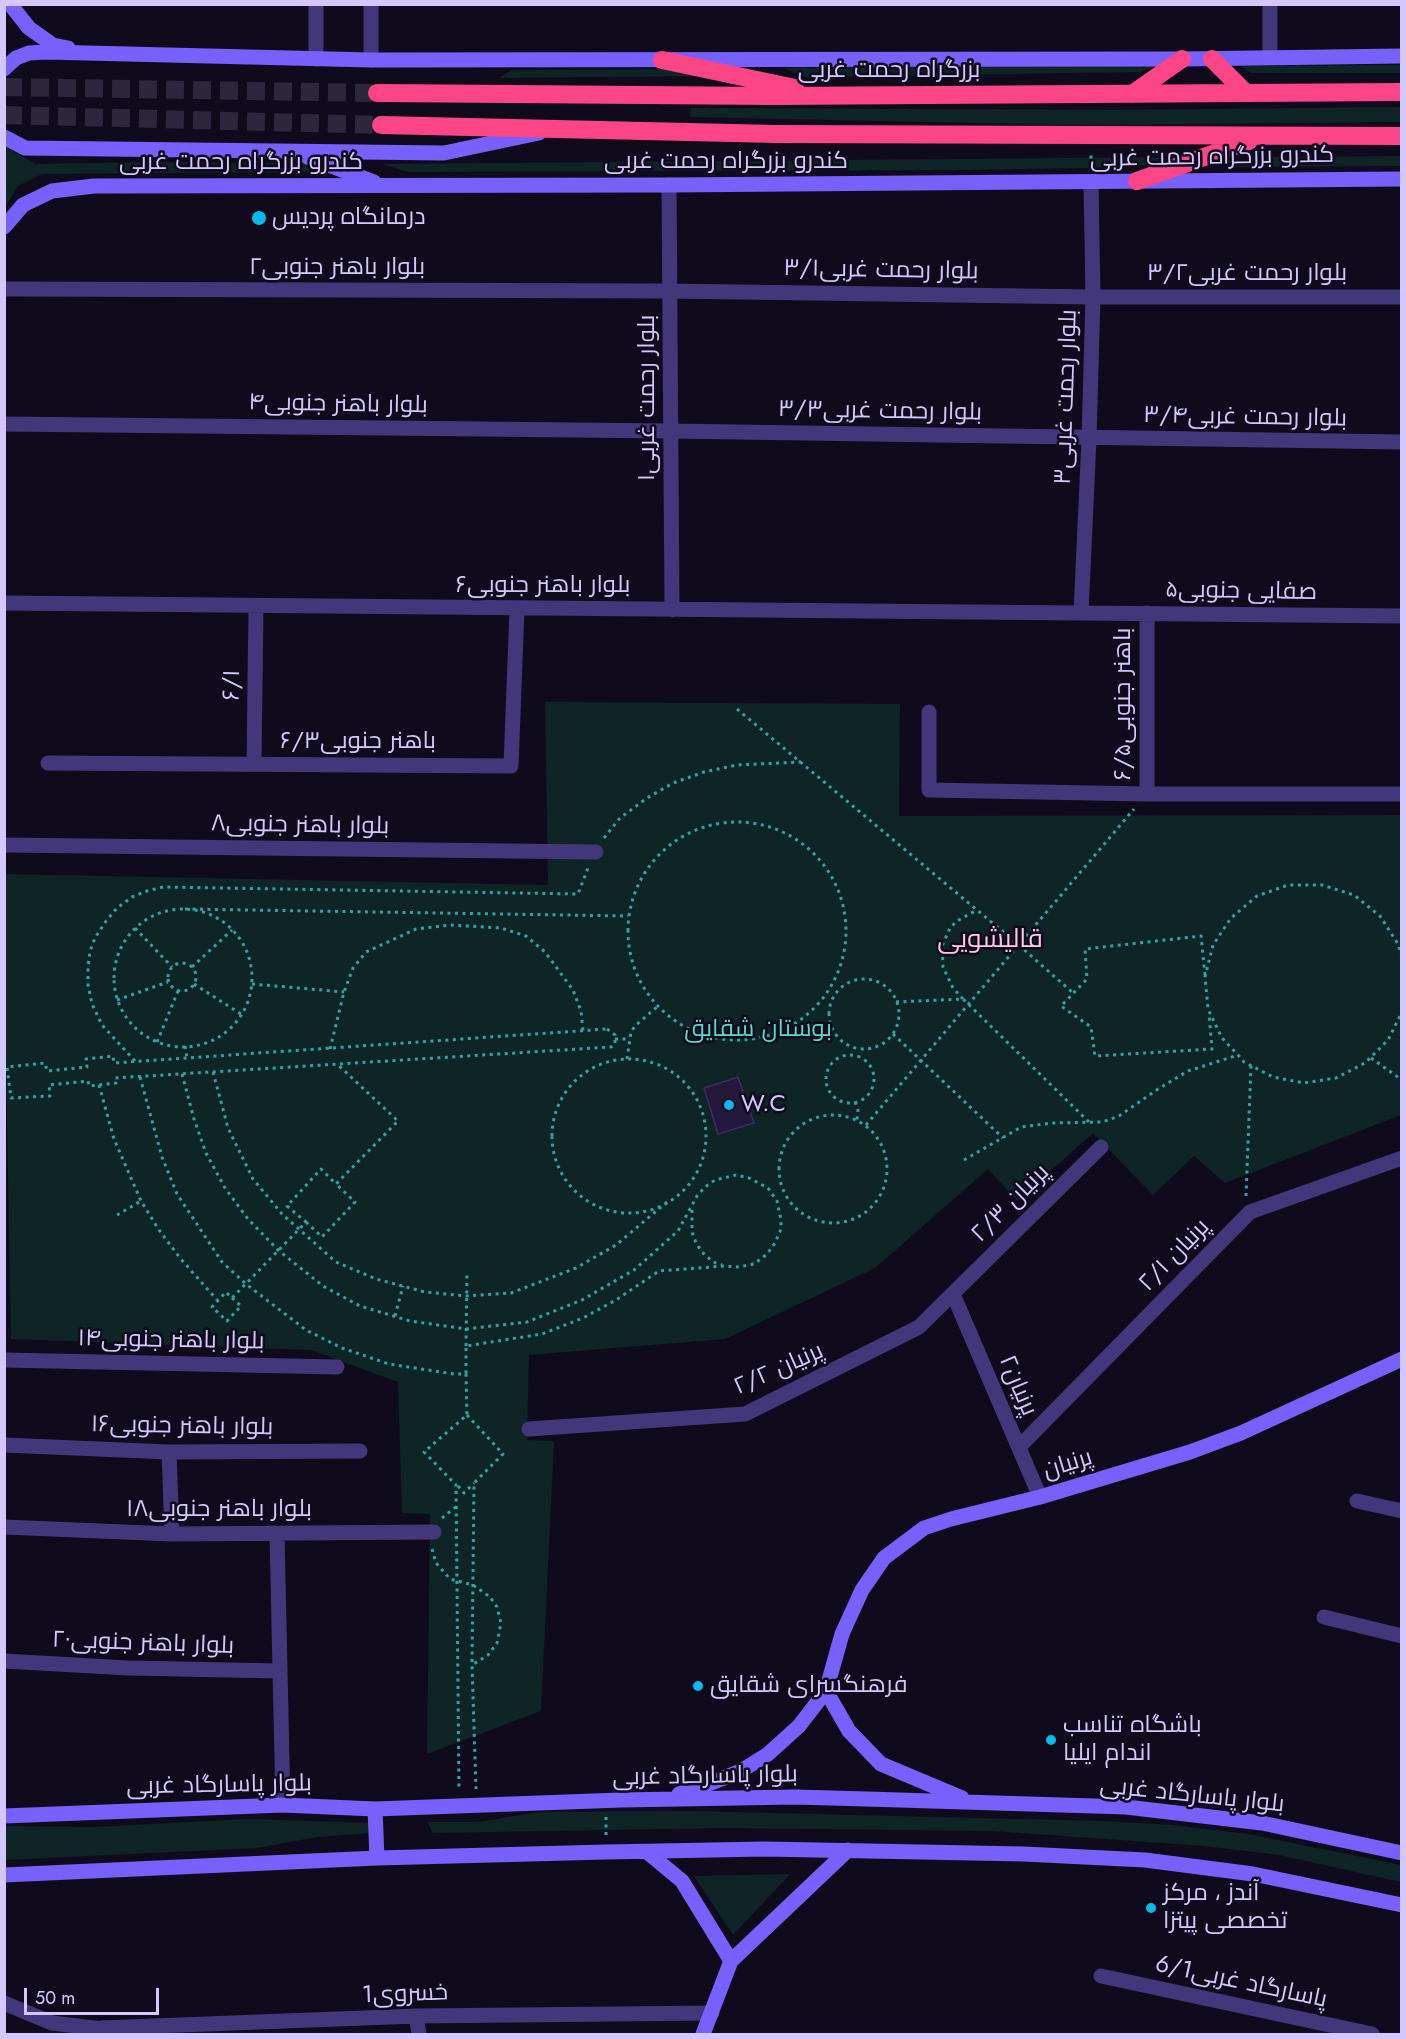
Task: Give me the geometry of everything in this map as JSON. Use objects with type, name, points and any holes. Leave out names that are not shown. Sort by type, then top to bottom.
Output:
[{"type":"highway","points":[[1212,58],[1246,93]]},
{"type":"highway","points":[[1132,94],[1182,59]]},
{"type":"highway","points":[[662,60],[829,95]]},
{"type":"highway","name":"بزرگراه رحمت غربی","points":[[378,93],[829,95],[1401,92]]},
{"type":"highway","points":[[381,125],[776,134],[1401,136]]},
{"type":"highway","points":[[1137,181],[1260,137]]},
{"type":"main road","points":[[10,4],[29,28],[52,45],[85,52]]},
{"type":"main road","points":[[4,69],[16,58],[28,53],[85,52],[316,60],[1182,59],[1401,56]]},
{"type":"main road","points":[[4,135],[25,148],[444,153],[562,128]]},
{"type":"main road","points":[[295,153],[385,186]]},
{"type":"main road","name":"کندرو بزرگراه رحمت غربی","points":[[4,227],[23,205],[52,191],[94,186],[669,185],[1401,179]]},
{"type":"main road","name":"پرنیان","points":[[826,1691],[842,1634],[862,1590],[884,1558],[924,1528],[1040,1497],[1190,1452],[1241,1433],[1401,1359]]},
{"type":"main road","points":[[663,1799],[741,1771],[768,1754],[799,1726],[826,1691],[849,1731],[881,1764],[971,1802]]},
{"type":"main road","name":"بلوار پاسارگاد غربی","points":[[4,1816],[283,1805],[375,1809],[606,1800],[795,1797],[1126,1807],[1262,1823],[1401,1853]]},
{"type":"main road","points":[[375,1809],[378,1858]]},
{"type":"main road","points":[[4,1875],[378,1858],[765,1849],[848,1850],[1024,1854],[1145,1860],[1253,1874],[1401,1905]]},
{"type":"main road","points":[[704,2034],[731,1962],[848,1850]]},
{"type":"main road","points":[[648,1852],[682,1881],[731,1962]]},
{"type":"street","points":[[316,4],[316,60]]},
{"type":"street","points":[[371,4],[371,60]]},
{"type":"street","points":[[1270,4],[1270,57]]},
{"type":"street","name":"بلوار رحمت غربی۳","points":[[1081,613],[1093,297],[1091,182]]},
{"type":"street","name":"بلوار رحمت غربی۱","points":[[669,185],[672,610]]},
{"type":"street","name":"بلوار باهنر جنوبی۲","points":[[4,289],[669,291]]},
{"type":"street","name":"بلوار رحمت غربی۳/۱","points":[[669,291],[1093,297]]},
{"type":"street","name":"بلوار رحمت غربی۳/۲","points":[[1093,297],[1401,297]]},
{"type":"street","name":"بلوار باهنر جنوبی۴","points":[[4,424],[670,431]]},
{"type":"street","name":"بلوار رحمت غربی۳/۳","points":[[670,431],[1089,439]]},
{"type":"street","name":"بلوار رحمت غربی۳/۴","points":[[1089,439],[1401,442]]},
{"type":"street","name":"بلوار باهنر جنوبی۶","points":[[4,603],[1081,613]]},
{"type":"street","name":"۶/۱","points":[[254,764],[256,606]]},
{"type":"street","name":"۶/۳باهنر جنوبی","points":[[48,763],[511,766],[517,609]]},
{"type":"street","name":"صفایی جنوبی۵","points":[[1081,613],[1401,616]]},
{"type":"street","name":"باهنر جنوبی۶/۵","points":[[1147,613],[1147,794]]},
{"type":"street","points":[[929,712],[929,790],[1147,794],[1401,794]]},
{"type":"street","name":"۸بلوار باهنر جنوبی","points":[[4,845],[596,852]]},
{"type":"street","name":"پرنیان ۲/۳","points":[[952,1294],[1101,1147]]},
{"type":"street","name":"پرنیان ۲/۱","points":[[1019,1447],[1250,1212],[1401,1158]]},
{"type":"street","name":"پرنیان ۲/۲","points":[[529,1429],[745,1414],[919,1327],[952,1294]]},
{"type":"street","name":"پرنیان۲","points":[[952,1294],[1040,1497]]},
{"type":"street","name":"بلوار باهنر جنوبی۱۴","points":[[4,1360],[337,1367]]},
{"type":"street","name":"بلوار باهنر جنوبی۱۶","points":[[4,1445],[169,1452],[360,1451]]},
{"type":"street","points":[[169,1452],[172,1534]]},
{"type":"street","points":[[1357,1501],[1401,1511]]},
{"type":"street","name":"۱۸بلوار باهنر جنوبی","points":[[4,1527],[172,1534],[434,1532]]},
{"type":"street","points":[[278,1534],[283,1805]]},
{"type":"street","points":[[1324,1617],[1401,1636]]},
{"type":"street","name":"بلوار باهنر جنوبی۲۰","points":[[4,1661],[128,1668],[280,1671]]},
{"type":"street","name":"پاسارگاد غربی6/1","points":[[1101,1976],[1372,2034]]},
{"type":"street","points":[[4,2003],[52,2023],[138,2034]]},
{"type":"street","name":"خسروى1","points":[[100,2028],[416,2016],[712,2013]]},
{"type":"street","points":[[416,2016],[419,2034]]},
{"type":"path","points":[[737,709],[978,910],[1073,993]]},
{"type":"path","points":[[136,1062],[102,1025],[92,1004],[88,985],[90,951],[95,938],[112,915],[132,897],[163,887],[578,894],[584,874],[602,840],[620,818],[647,798],[673,783],[704,772],[737,765],[801,762]]},
{"type":"path","points":[[866,1125],[1147,794]]},
{"type":"path","points":[[729,821],[765,824],[798,839],[824,864],[841,895],[847,931],[841,966],[833,980],[824,998],[797,1022],[764,1037],[728,1040],[692,1031],[662,1011],[639,983],[628,948],[628,916],[640,878],[663,849],[694,829],[729,821]]},
{"type":"path","points":[[1205,977],[1213,945],[1231,918],[1257,896],[1288,885],[1322,885],[1354,895],[1380,916],[1398,944],[1401,957]]},
{"type":"path","points":[[185,909],[206,913],[226,923],[241,940],[250,960],[252,984],[247,1004],[236,1023],[219,1037],[199,1045],[175,1047],[152,1040],[132,1026],[119,1007],[113,983],[115,960],[126,938],[142,921],[163,912],[185,909],[628,916]]},
{"type":"path","points":[[978,910],[957,921],[950,928],[942,946],[944,967],[953,988],[1090,1123]]},
{"type":"path","points":[[330,1049],[344,992],[353,968],[366,952],[416,929],[450,925],[501,928],[526,936],[545,952],[573,990],[581,1011],[583,1031]]},
{"type":"path","points":[[135,928],[172,967]]},
{"type":"path","points":[[192,967],[232,930]]},
{"type":"path","points":[[1201,936],[1205,977],[1212,1049],[1095,1056],[1091,1027],[1061,1006],[1087,979],[1084,949],[1201,936]]},
{"type":"path","points":[[181,963],[192,967],[196,973],[194,984],[189,990],[178,991],[172,988],[168,982],[168,975],[172,967],[181,963]]},
{"type":"path","points":[[863,979],[874,981],[885,986],[897,1002],[899,1016],[892,1034],[882,1044],[871,1048],[849,1046],[840,1040],[829,1020],[829,1008],[833,997],[851,982],[863,979]]},
{"type":"path","points":[[833,980],[841,988]]},
{"type":"path","points":[[117,1000],[168,982]]},
{"type":"path","points":[[194,984],[241,1014]]},
{"type":"path","points":[[252,984],[344,992]]},
{"type":"path","points":[[157,1042],[178,991]]},
{"type":"path","points":[[897,1002],[963,999]]},
{"type":"path","points":[[627,1059],[629,1039],[635,1026],[658,1006]]},
{"type":"path","points":[[1208,1009],[1222,1038],[1251,1066],[1273,1077],[1304,1083],[1336,1078],[1365,1063],[1388,1040],[1401,1012]]},
{"type":"path","points":[[607,1029],[612,1031],[615,1039],[615,1044],[611,1047],[115,1078],[116,1083],[99,1085],[89,1086],[88,1081],[49,1085],[50,1096],[11,1098],[7,1083],[8,1067],[45,1063],[47,1071],[87,1067],[86,1059],[113,1056],[114,1064],[136,1062],[607,1029]]},
{"type":"path","points":[[892,1034],[1003,1138]]},
{"type":"path","points":[[615,1039],[629,1039]]},
{"type":"path","points":[[185,1046],[186,1058]]},
{"type":"path","points":[[856,1056],[857,1048]]},
{"type":"path","points":[[964,1160],[1021,1127],[1052,1123],[1102,1122],[1119,1116],[1188,1071],[1238,1055]]},
{"type":"path","points":[[846,1056],[856,1056],[868,1063],[874,1077],[866,1098],[855,1102],[843,1102],[836,1098],[830,1093],[826,1078],[828,1070],[839,1058],[846,1056]]},
{"type":"path","points":[[1371,1058],[1401,1080]]},
{"type":"path","points":[[213,1072],[228,1128],[253,1179],[282,1214],[336,1262],[376,1279],[425,1292],[466,1296],[511,1293],[576,1268],[616,1245],[687,1186],[700,1164],[706,1138],[703,1113],[691,1090],[672,1072],[649,1061],[627,1059],[598,1065],[577,1078],[561,1098],[555,1114],[552,1146],[559,1170],[574,1190],[594,1205],[618,1212],[643,1211],[667,1202]]},
{"type":"path","points":[[336,1184],[398,1121],[337,1064]]},
{"type":"path","points":[[1245,1216],[1251,1066]]},
{"type":"path","points":[[182,1074],[206,1153],[231,1196],[248,1219],[278,1251],[332,1291],[360,1306],[410,1321],[466,1329],[527,1322],[582,1300],[634,1270],[678,1231],[692,1209],[697,1196],[715,1180],[736,1175],[759,1182],[768,1188],[777,1201],[781,1229],[776,1243],[754,1264],[739,1267],[659,1270],[616,1300],[573,1322],[542,1334],[466,1346]]},
{"type":"path","points":[[140,1077],[162,1157],[177,1194],[222,1262],[246,1284],[306,1330],[342,1348],[389,1365],[466,1374]]},
{"type":"path","points":[[99,1085],[114,1139],[141,1202],[180,1258],[218,1301]]},
{"type":"path","points":[[855,1102],[858,1110],[857,1120]]},
{"type":"path","points":[[832,1114],[850,1117],[866,1125],[879,1138],[886,1155],[888,1172],[884,1190],[874,1205],[861,1217],[844,1223],[826,1223],[808,1218],[786,1197],[779,1175],[780,1157],[787,1141],[799,1127],[814,1118],[832,1114]]},
{"type":"path","points":[[321,1169],[336,1184],[355,1202],[322,1237],[288,1206],[321,1169]]},
{"type":"path","points":[[777,1201],[786,1197]]},
{"type":"path","points":[[117,1215],[141,1202]]},
{"type":"path","points":[[692,1209],[692,1232],[696,1243],[713,1262],[724,1266]]},
{"type":"path","points":[[232,1298],[306,1222]]},
{"type":"path","points":[[467,1272],[467,1415],[503,1454],[464,1493],[424,1452],[467,1415]]},
{"type":"path","points":[[395,1316],[403,1286]]},
{"type":"path","points":[[226,1292],[232,1298],[241,1306],[227,1321],[212,1307],[226,1292]]},
{"type":"path","points":[[474,1483],[472,1665],[476,1805]]},
{"type":"path","points":[[456,1485],[460,1806]]},
{"type":"path","points":[[457,1506],[443,1516],[434,1532],[432,1551],[436,1563],[450,1579],[473,1585],[490,1597],[497,1608],[501,1623],[497,1642],[488,1655],[472,1665]]},
{"type":"path","points":[[606,1800],[606,1852]]},
{"type":"green space","points":[[1401,65],[1401,73],[1251,73],[1241,66]]},
{"type":"green space","points":[[1157,66],[1141,72],[805,77],[784,68]]},
{"type":"green space","points":[[679,69],[695,76],[498,78],[512,70]]},
{"type":"green space","points":[[1401,107],[1401,122],[1068,125],[690,117],[691,108],[1114,110]]},
{"type":"green space","points":[[5,147],[36,164],[298,163],[334,172],[42,174],[18,186],[5,207]]},
{"type":"green space","points":[[1401,156],[1401,166],[1230,167],[1263,157]]},
{"type":"green space","points":[[1182,157],[1137,167],[970,170],[408,172],[382,164]]},
{"type":"green space","name":"بوستان شقایق","points":[[545,702],[900,704],[899,816],[1401,815],[1401,1115],[1225,1183],[1194,1156],[1153,1195],[1093,1133],[1017,1201],[988,1169],[875,1268],[725,1339],[529,1355],[527,1440],[554,1441],[541,1711],[427,1754],[430,1514],[402,1513],[398,1382],[311,1350],[11,1339],[4,874],[548,885]]},
{"type":"green space","points":[[690,1811],[1103,1821],[1173,1825],[1248,1834],[1401,1865],[1401,1882],[1279,1855],[1204,1846],[993,1831],[724,1828],[433,1833],[427,1822],[478,1822],[539,1812]]},
{"type":"green space","points":[[248,1819],[370,1823],[370,1833],[317,1837],[257,1848],[5,1860],[4,1826],[93,1827]]},
{"type":"green space","points":[[790,1874],[733,1935],[694,1876]]},
{"type":"building","name":"W.C","points":[[738,1077],[754,1123],[718,1134],[704,1088]]},
{"type":"tunnel","points":[[4,87],[377,93]]},
{"type":"tunnel","points":[[4,115],[381,125]]},
{"type":"place","name":"درمانگاه پردیس","points":[[259,218]]},
{"type":"place","name":"W.C","points":[[729,1105]]},
{"type":"place","name":"فرهنگسرای شقایق","points":[[698,1686]]},
{"type":"place","name":"باشگاه تناسب اندام ایلیا","points":[[1051,1740]]},
{"type":"place","name":"آندز ، مرکز تخصصی پیتزا","points":[[1151,1908]]},
{"type":"district","name":"قالیشویی","points":[[990,941]]}]
